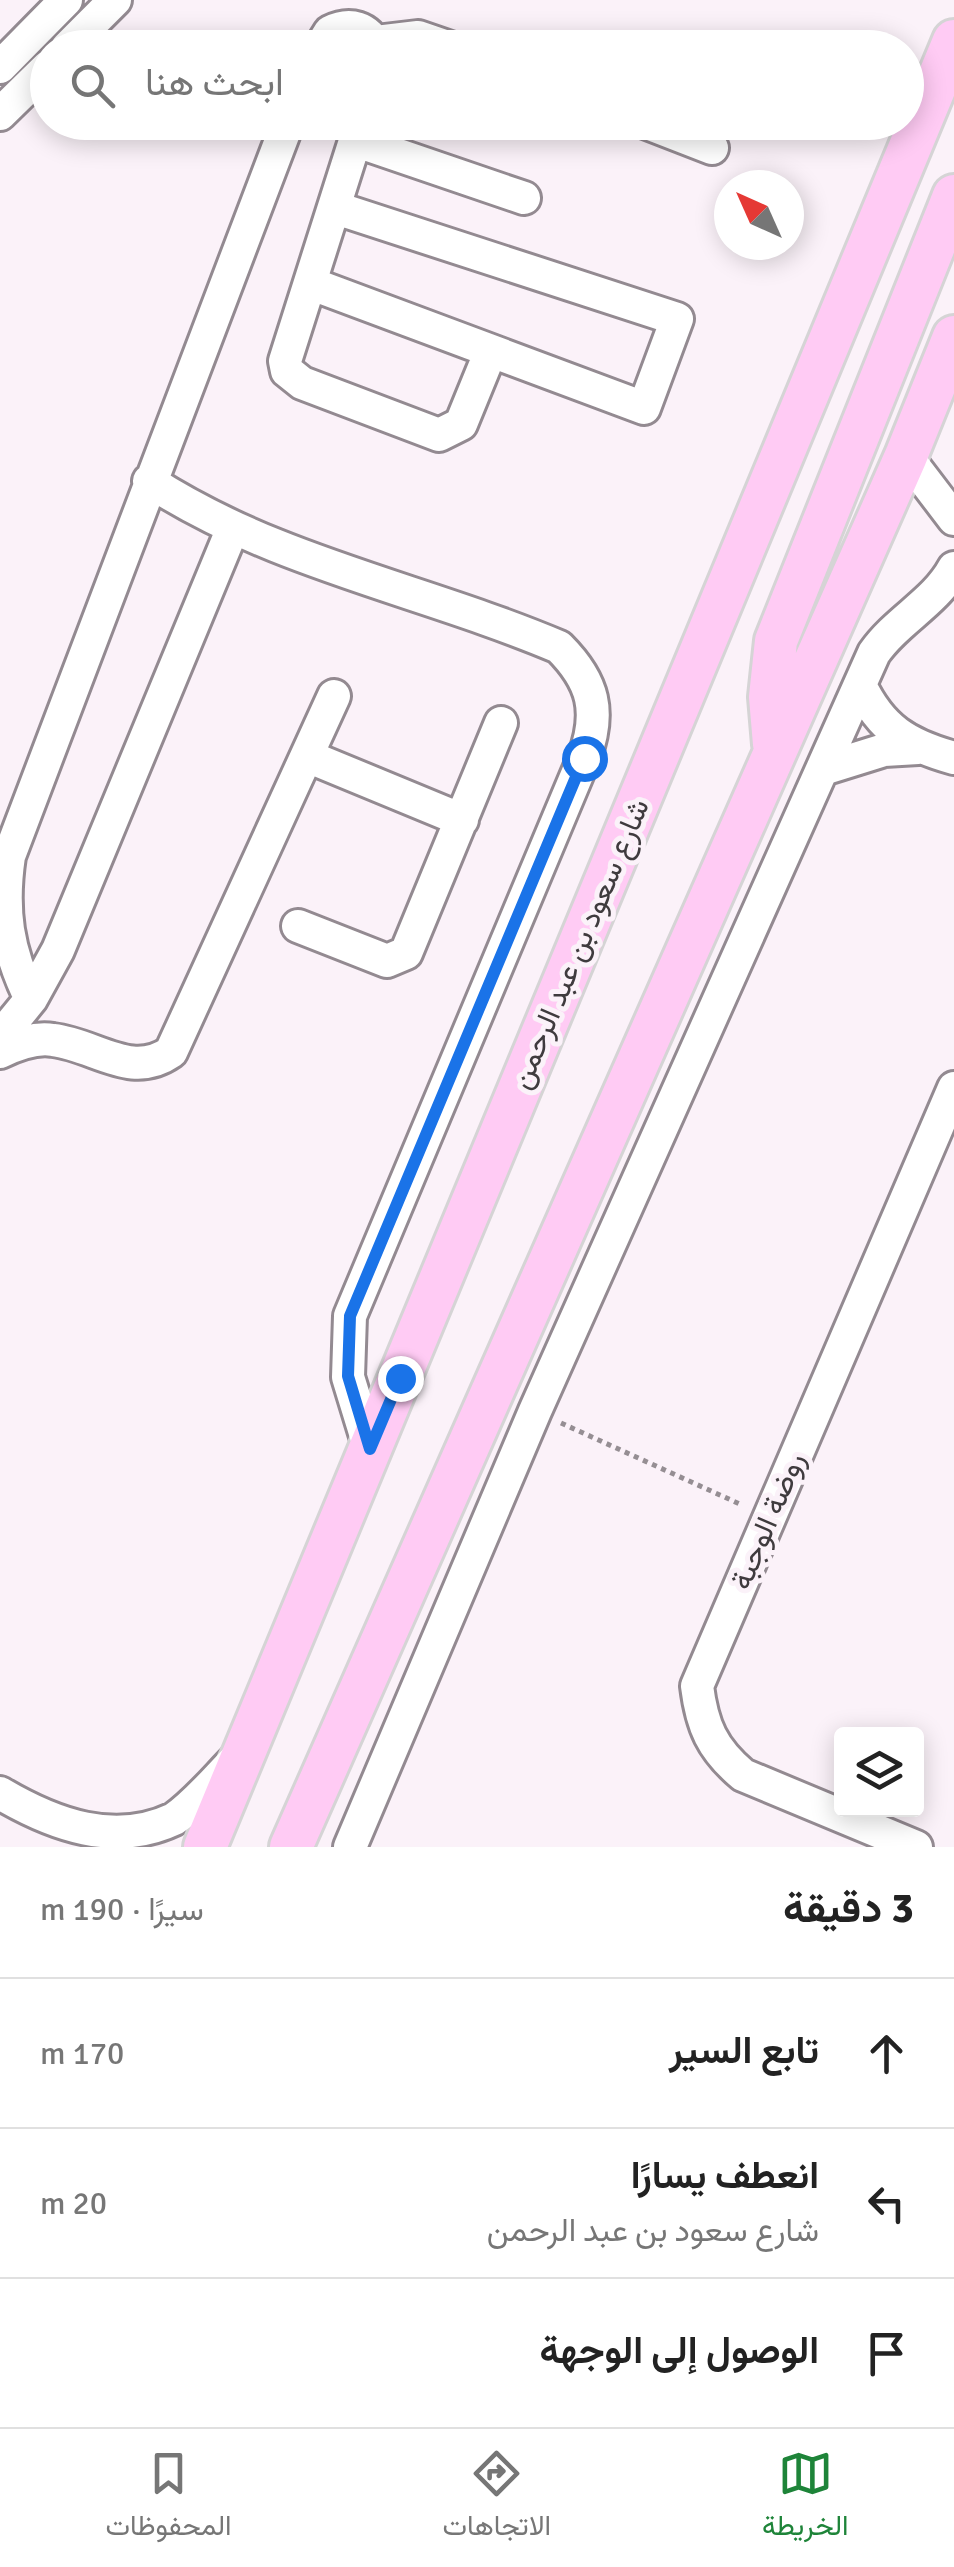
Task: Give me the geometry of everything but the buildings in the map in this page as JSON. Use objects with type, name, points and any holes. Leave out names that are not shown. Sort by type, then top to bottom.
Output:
[{"type":"main road","name":"شارع سعود بن عبد الرحمن","points":[[924,113],[954,41]]},
{"type":"main road","name":"شارع سعود بن عبد الرحمن","points":[[205,1847],[913,140]]},
{"type":"main road","points":[[774,754],[770,698],[776,641],[954,196]]},
{"type":"main road","points":[[291,1847],[906,456],[954,337]]},
{"type":"street","points":[[36,30],[66,0]]},
{"type":"street","points":[[85,30],[115,0]]},
{"type":"street","points":[[337,30],[350,26],[362,30]]},
{"type":"street","points":[[0,66],[30,36]]},
{"type":"street","points":[[0,114],[30,85]]},
{"type":"street","points":[[31,1000],[15,966],[6,930],[4,893],[9,856],[281,140]]},
{"type":"street","points":[[357,140],[286,362],[287,371],[302,383],[439,436],[461,424],[490,353]]},
{"type":"street","points":[[380,140],[524,198]]},
{"type":"street","points":[[691,140],[712,148]]},
{"type":"street","points":[[312,284],[644,408],[678,319],[336,208]]},
{"type":"street","points":[[906,456],[954,519]]},
{"type":"street","points":[[149,481],[232,530],[559,647],[581,669],[594,697],[594,728],[584,758],[350,1316],[348,1376],[370,1449]]},
{"type":"street","points":[[0,1037],[31,1000],[58,950],[232,530]]},
{"type":"street","points":[[350,1847],[536,1412],[860,684],[886,634],[940,591],[954,568]]},
{"type":"street","points":[[860,684],[872,712],[892,733],[918,748],[954,758]]},
{"type":"street","points":[[0,1052],[49,1039],[138,1066],[156,1063],[172,1052],[334,696]]},
{"type":"street","points":[[298,926],[386,962],[398,959],[411,942],[502,723]]},
{"type":"street","points":[[823,768],[884,750],[918,748]]},
{"type":"street","points":[[307,756],[462,820]]},
{"type":"street","name":"روضة الوجبة","points":[[916,1847],[743,1775],[720,1756],[702,1724],[697,1686],[954,1088]]},
{"type":"street","points":[[0,1793],[73,1833],[121,1842],[173,1820],[247,1748]]},
{"type":"path","points":[[536,1412],[770,1517]]},
{"type":"route","points":[[400,1378],[370,1449],[348,1376],[350,1316],[584,758]]}]
